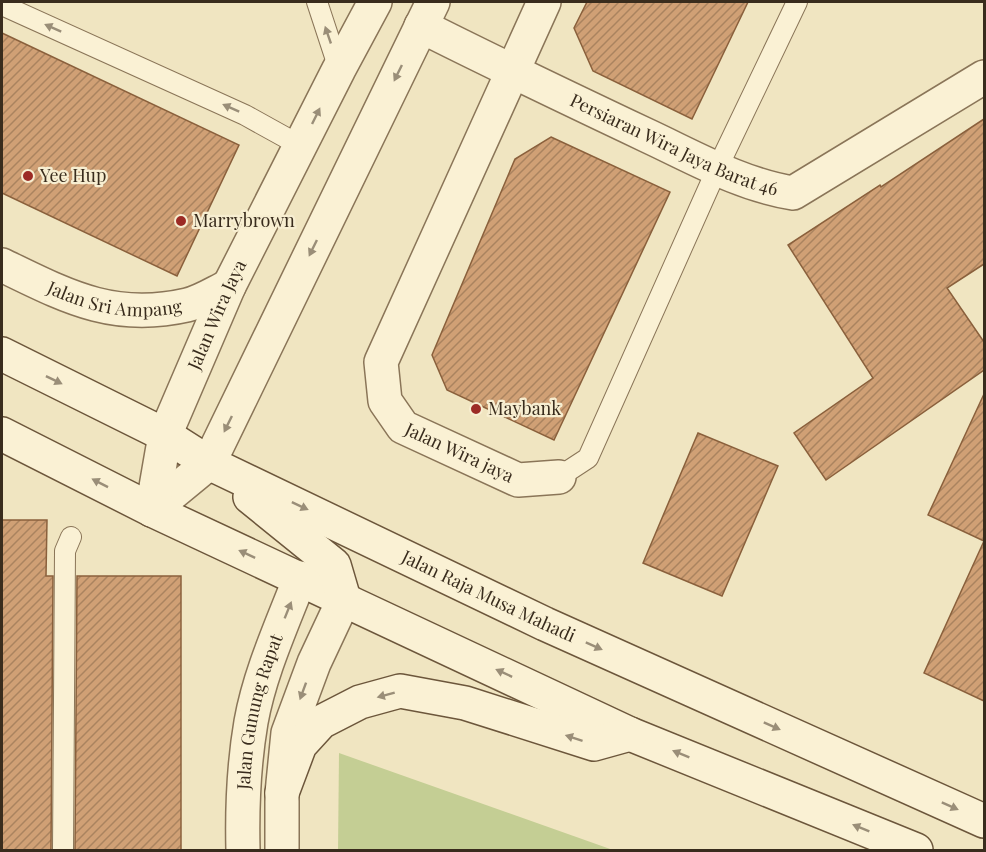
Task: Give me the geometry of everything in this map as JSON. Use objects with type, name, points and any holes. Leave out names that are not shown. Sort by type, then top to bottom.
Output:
[{"type":"street","name":"Jalan Wira Jaya","points":[[152,510],[165,435],[229,286],[375,2]]},
{"type":"street","name":"Jalan Wira jaya","points":[[544,2],[381,362],[385,401],[403,427],[518,480],[559,477]]},
{"type":"street","name":"Persiaran Wira Jaya Barat 46","points":[[427,14],[511,72],[717,169],[767,189],[793,193],[984,77]]},
{"type":"street","points":[[152,510],[209,463],[427,14]]},
{"type":"street","name":"Jalan Sri Ampang","points":[[2,265],[66,296],[109,309],[149,310],[189,305],[229,286]]},
{"type":"street","name":"Jalan Raja Musa Mahadi","points":[[2,354],[165,435],[209,463],[544,624],[984,821]]},
{"type":"street","points":[[2,434],[152,510],[630,734],[915,850]]},
{"type":"street","points":[[209,463],[334,565],[344,599]]},
{"type":"street","points":[[300,578],[334,565],[408,558]]},
{"type":"street","name":"Jalan Gunung Rapat","points":[[243,850],[242,814],[251,722],[269,655],[300,578]]},
{"type":"street","name":"Jalan Gunung Rapat","points":[[282,850],[282,793],[288,733],[314,663],[344,599]]},
{"type":"street","points":[[282,793],[300,746],[321,722],[360,702],[400,692],[465,703],[594,744],[630,734]]},
{"type":"lane","points":[[317,2],[339,69]]},
{"type":"lane","name":"Jalan Wira jaya","points":[[559,477],[588,458],[717,169],[797,2]]},
{"type":"lane","points":[[2,5],[245,115],[301,146]]},
{"type":"lane","points":[[63,850],[65,551],[71,537]]},
{"type":"green space","points":[[339,753],[613,850],[338,850]]},
{"type":"building","points":[[587,2],[748,2],[692,119],[593,71],[574,28]]},
{"type":"building","points":[[2,33],[239,145],[177,276],[2,193]]},
{"type":"building","points":[[984,119],[984,264],[947,288],[984,342],[984,370],[826,480],[794,433],[873,378],[788,245]]},
{"type":"building","points":[[551,137],[670,192],[554,440],[447,390],[432,355],[515,159]]},
{"type":"building","points":[[984,394],[984,541],[928,515]]},
{"type":"building","points":[[698,433],[778,466],[722,596],[643,563]]},
{"type":"building","points":[[2,520],[47,520],[46,576],[53,576],[51,850],[2,850]]},
{"type":"building","points":[[984,541],[984,701],[924,673]]},
{"type":"building","points":[[77,576],[181,576],[181,850],[75,850]]},
{"type":"place","name":"Yee Hup","points":[[28,176]]},
{"type":"place","name":"Marrybrown","points":[[181,221]]},
{"type":"place","name":"Maybank","points":[[476,409]]}]
